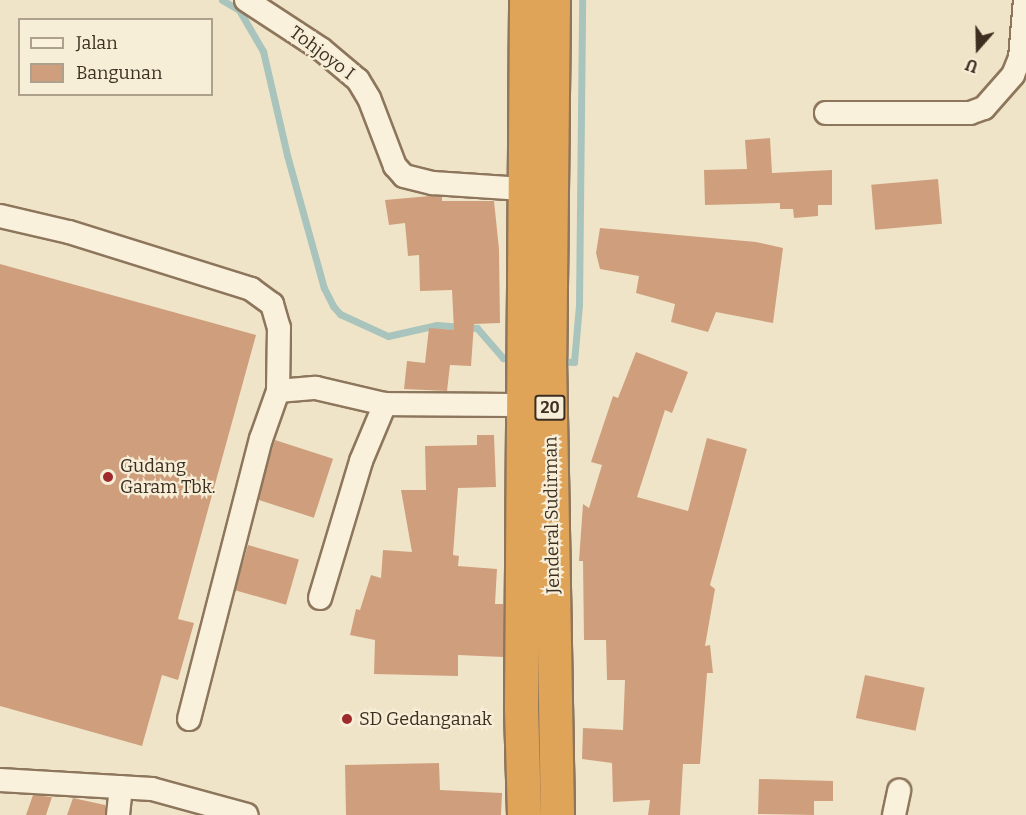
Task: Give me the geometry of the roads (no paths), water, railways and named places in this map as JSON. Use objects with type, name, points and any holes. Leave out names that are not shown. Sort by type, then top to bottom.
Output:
[{"type":"highway","name":"Jenderal Sudirman","points":[[526,0],[523,189],[538,240]]},
{"type":"highway","name":"Jenderal Sudirman","points":[[524,815],[536,405],[538,240],[553,0]]},
{"type":"highway","name":"Jenderal Sudirman","points":[[536,405],[557,815]]},
{"type":"street","points":[[826,113],[970,113],[984,108],[1013,75],[1020,58],[1025,0]]},
{"type":"street","name":"Tohjoyo I","points":[[256,3],[321,49],[358,80],[369,98],[395,166],[404,176],[425,182],[523,189]]},
{"type":"street","points":[[0,216],[69,232],[251,289],[273,304],[279,328],[278,391],[261,439],[189,719]]},
{"type":"street","points":[[278,391],[316,388],[385,404],[536,405]]},
{"type":"street","points":[[321,598],[361,461],[385,404]]},
{"type":"street","points":[[0,780],[121,787],[195,798],[247,815]]},
{"type":"street","points":[[118,815],[121,787]]},
{"type":"street","points":[[894,815],[899,791]]},
{"type":"waterway","points":[[222,0],[239,10],[263,51],[287,155],[324,288],[333,306],[340,314],[388,336],[437,325],[477,328],[503,358],[513,359]]},
{"type":"waterway","points":[[558,361],[574,362],[579,305],[582,0]]},
{"type":"place","name":"Gudang Garam Tbk.","points":[[108,477]]},
{"type":"place","name":"SD Gedanganak","points":[[347,719]]}]
